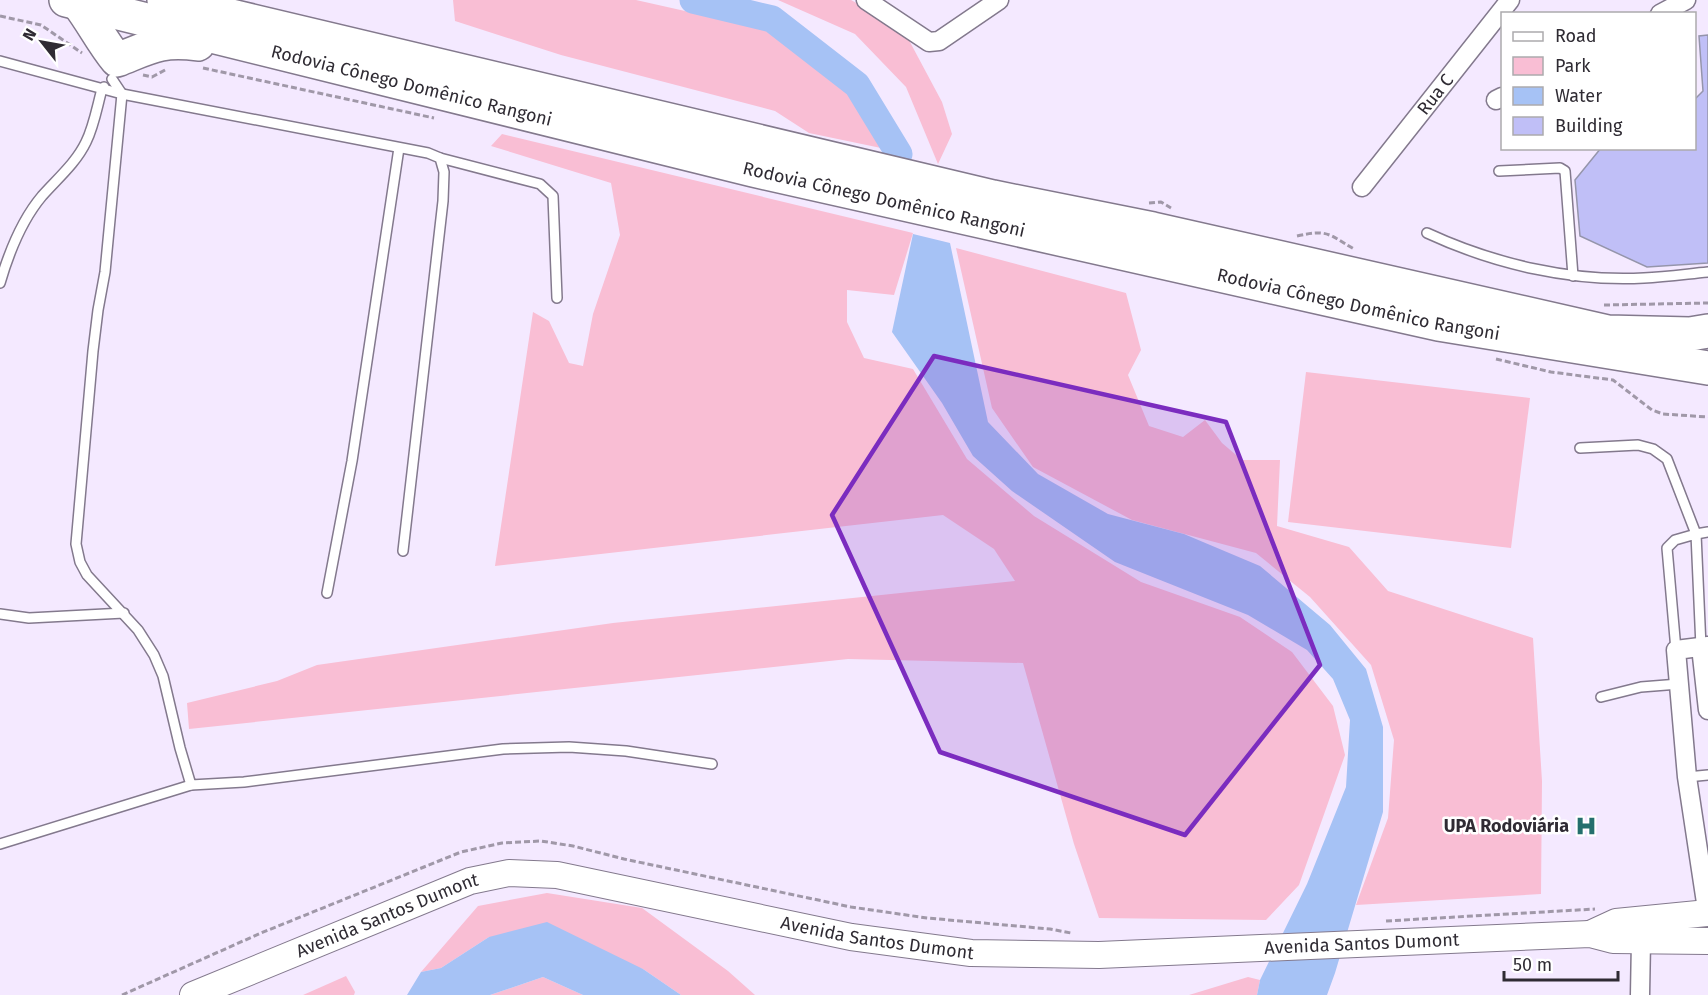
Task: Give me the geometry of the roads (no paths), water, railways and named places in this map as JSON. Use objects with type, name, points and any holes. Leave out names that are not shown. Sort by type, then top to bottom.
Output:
[{"type":"highway","name":"Rodovia Cônego Domênico Rangoni","points":[[164,0],[757,155]]},
{"type":"highway","name":"Rodovia Cônego Domênico Rangoni","points":[[72,1],[332,65],[757,155],[990,210],[1091,244],[1438,324],[1708,368]]},
{"type":"highway","points":[[72,1],[94,25],[115,69],[143,49],[169,41],[207,46],[313,69],[332,65]]},
{"type":"highway","name":"Rodovia Cônego Domênico Rangoni","points":[[990,210],[1153,229],[1608,332],[1690,334],[1708,332]]},
{"type":"main road","name":"Avenida Santos Dumont","points":[[193,995],[470,880],[509,873],[557,875],[851,938],[971,952],[1099,955],[1590,934],[1613,940],[1708,941]]},
{"type":"main road","name":"Avenida Santos Dumont","points":[[1590,934],[1616,922],[1708,914]]},
{"type":"street","points":[[866,0],[929,42],[939,40],[999,0]]},
{"type":"street","name":"Rua C","points":[[1362,187],[1510,0]]},
{"type":"street","points":[[1664,12],[1686,0]]},
{"type":"street","points":[[1708,710],[1705,646],[1676,650],[1687,777],[1703,843],[1708,914]]},
{"type":"street","points":[[1640,995],[1641,941]]},
{"type":"lane","points":[[0,61],[122,94],[428,153],[540,184],[553,196],[557,298]]},
{"type":"lane","points":[[0,283],[9,254],[23,223],[42,197],[68,169],[86,143],[102,89],[115,69]]},
{"type":"lane","points":[[115,69],[122,94],[105,272],[93,351],[76,544],[80,562],[87,575],[124,613],[154,655],[163,676],[180,748],[192,785]]},
{"type":"lane","points":[[327,593],[351,461],[399,148]]},
{"type":"lane","points":[[403,551],[443,201],[444,172],[440,158]]},
{"type":"lane","points":[[1498,171],[1560,168],[1565,171],[1573,276]]},
{"type":"lane","points":[[1427,233],[1446,242],[1500,259],[1539,270],[1573,276],[1643,279],[1708,272]]},
{"type":"lane","points":[[1581,448],[1638,445],[1653,449],[1666,459],[1696,534],[1697,587],[1705,646]]},
{"type":"lane","points":[[1676,650],[1667,548],[1675,540],[1708,532]]},
{"type":"lane","points":[[1698,565],[1708,563]]},
{"type":"lane","points":[[0,614],[29,618],[124,613]]},
{"type":"lane","points":[[1601,697],[1641,687],[1679,684]]},
{"type":"lane","points":[[0,844],[192,785],[244,782],[503,749],[558,747],[626,751],[712,764]]},
{"type":"lane","points":[[1687,777],[1708,775]]},
{"type":"water","points":[[913,234],[950,243],[988,422],[1038,474],[1108,514],[1184,534],[1260,566],[1330,625],[1366,669],[1383,727],[1383,812],[1327,995],[1257,995],[1260,980],[1307,884],[1346,787],[1350,720],[1333,679],[1307,650],[1248,615],[1115,562],[1012,491],[973,456],[942,403],[892,332]]},
{"type":"water","points":[[547,922],[643,969],[681,995],[583,995],[543,977],[490,995],[407,995],[421,972],[441,968],[489,937]]},
{"type":"waterway","points":[[693,0],[772,19],[857,85],[899,154]]},
{"type":"place","name":"UPA Rodoviária","points":[[1586,826]]}]
